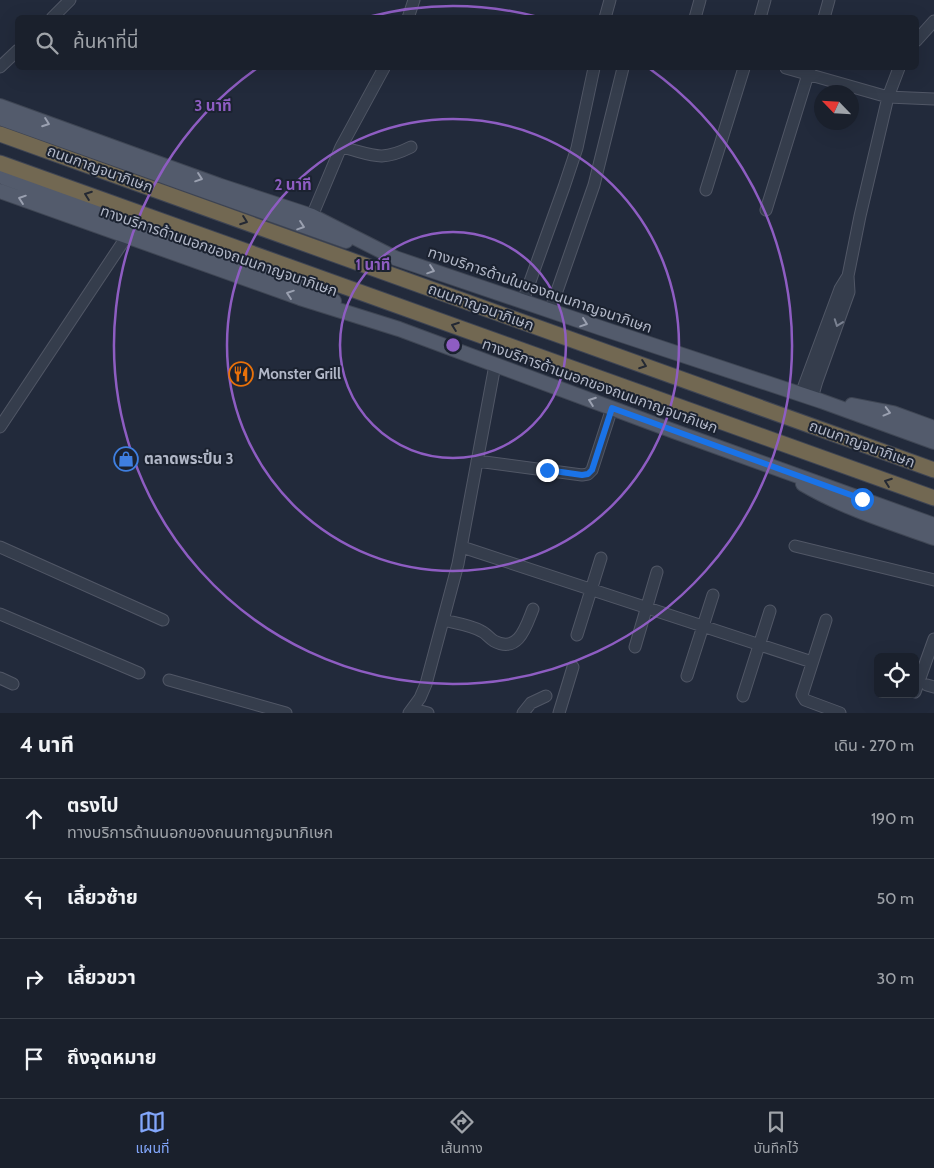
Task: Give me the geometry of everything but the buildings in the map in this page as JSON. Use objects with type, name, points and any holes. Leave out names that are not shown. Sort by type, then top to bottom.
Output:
[{"type":"highway","name":"ถนนกาญจนาภิเษก","points":[[0,134],[934,470]]},
{"type":"highway","name":"ถนนกาญจนาภิเษก","points":[[0,163],[934,498]]},
{"type":"main road","name":"ทางบริการด้านในของถนนกาญจนาภิเษก","points":[[0,106],[212,183],[312,216],[395,258],[812,398],[881,410],[934,431]]},
{"type":"main road","points":[[0,118],[395,258]]},
{"type":"main road","points":[[0,176],[289,281],[398,329]]},
{"type":"main road","name":"ทางบริการด้านนอกของถนนกาญจนาภิเษก","points":[[0,191],[292,295],[398,329],[934,525]]},
{"type":"main road","points":[[773,466],[825,497],[934,538]]},
{"type":"street","points":[[55,15],[70,0]]},
{"type":"street","points":[[409,15],[414,0]]},
{"type":"street","points":[[606,15],[610,0]]},
{"type":"street","points":[[696,15],[700,0]]},
{"type":"street","points":[[761,15],[765,0]]},
{"type":"street","points":[[825,15],[830,0]]},
{"type":"street","points":[[919,38],[934,22]]},
{"type":"street","points":[[0,67],[15,53]]},
{"type":"street","points":[[312,216],[341,147],[383,70]]},
{"type":"street","points":[[522,301],[561,196],[576,148],[594,70]]},
{"type":"street","points":[[550,311],[596,177],[623,70]]},
{"type":"street","points":[[706,190],[743,70]]},
{"type":"street","points":[[812,398],[840,289],[848,276],[888,97],[898,70]]},
{"type":"street","points":[[766,210],[809,71],[888,97],[934,99]]},
{"type":"street","points":[[341,147],[383,157],[395,155],[410,147]]},
{"type":"street","points":[[0,427],[127,236]]},
{"type":"street","points":[[428,713],[411,711],[420,698],[426,684],[462,547],[495,365]]},
{"type":"street","points":[[477,461],[582,475],[588,474],[592,470],[612,408]]},
{"type":"street","points":[[795,546],[934,580]]},
{"type":"street","points":[[0,547],[163,620]]},
{"type":"street","points":[[462,547],[812,662]]},
{"type":"street","points":[[576,636],[601,558]]},
{"type":"street","points":[[634,647],[658,572]]},
{"type":"street","points":[[687,676],[714,595]]},
{"type":"street","points":[[443,620],[482,631],[492,640],[506,644],[515,642],[522,634],[533,609]]},
{"type":"street","points":[[743,696],[770,611]]},
{"type":"street","points":[[0,614],[139,673]]},
{"type":"street","points":[[826,620],[802,696],[804,700],[840,713]]},
{"type":"street","points":[[919,680],[934,639]]},
{"type":"street","points":[[559,713],[573,667]]},
{"type":"street","points":[[0,678],[13,684]]},
{"type":"street","points":[[169,680],[286,713]]},
{"type":"street","points":[[523,713],[532,703],[546,696]]},
{"type":"place","name":"Monster Grill","points":[[241,374]]},
{"type":"place","name":"ตลาดพระปิ่น 3","points":[[126,459]]},
{"type":"route","points":[[547,470],[582,475],[588,474],[592,470],[612,408],[862,499]]}]
